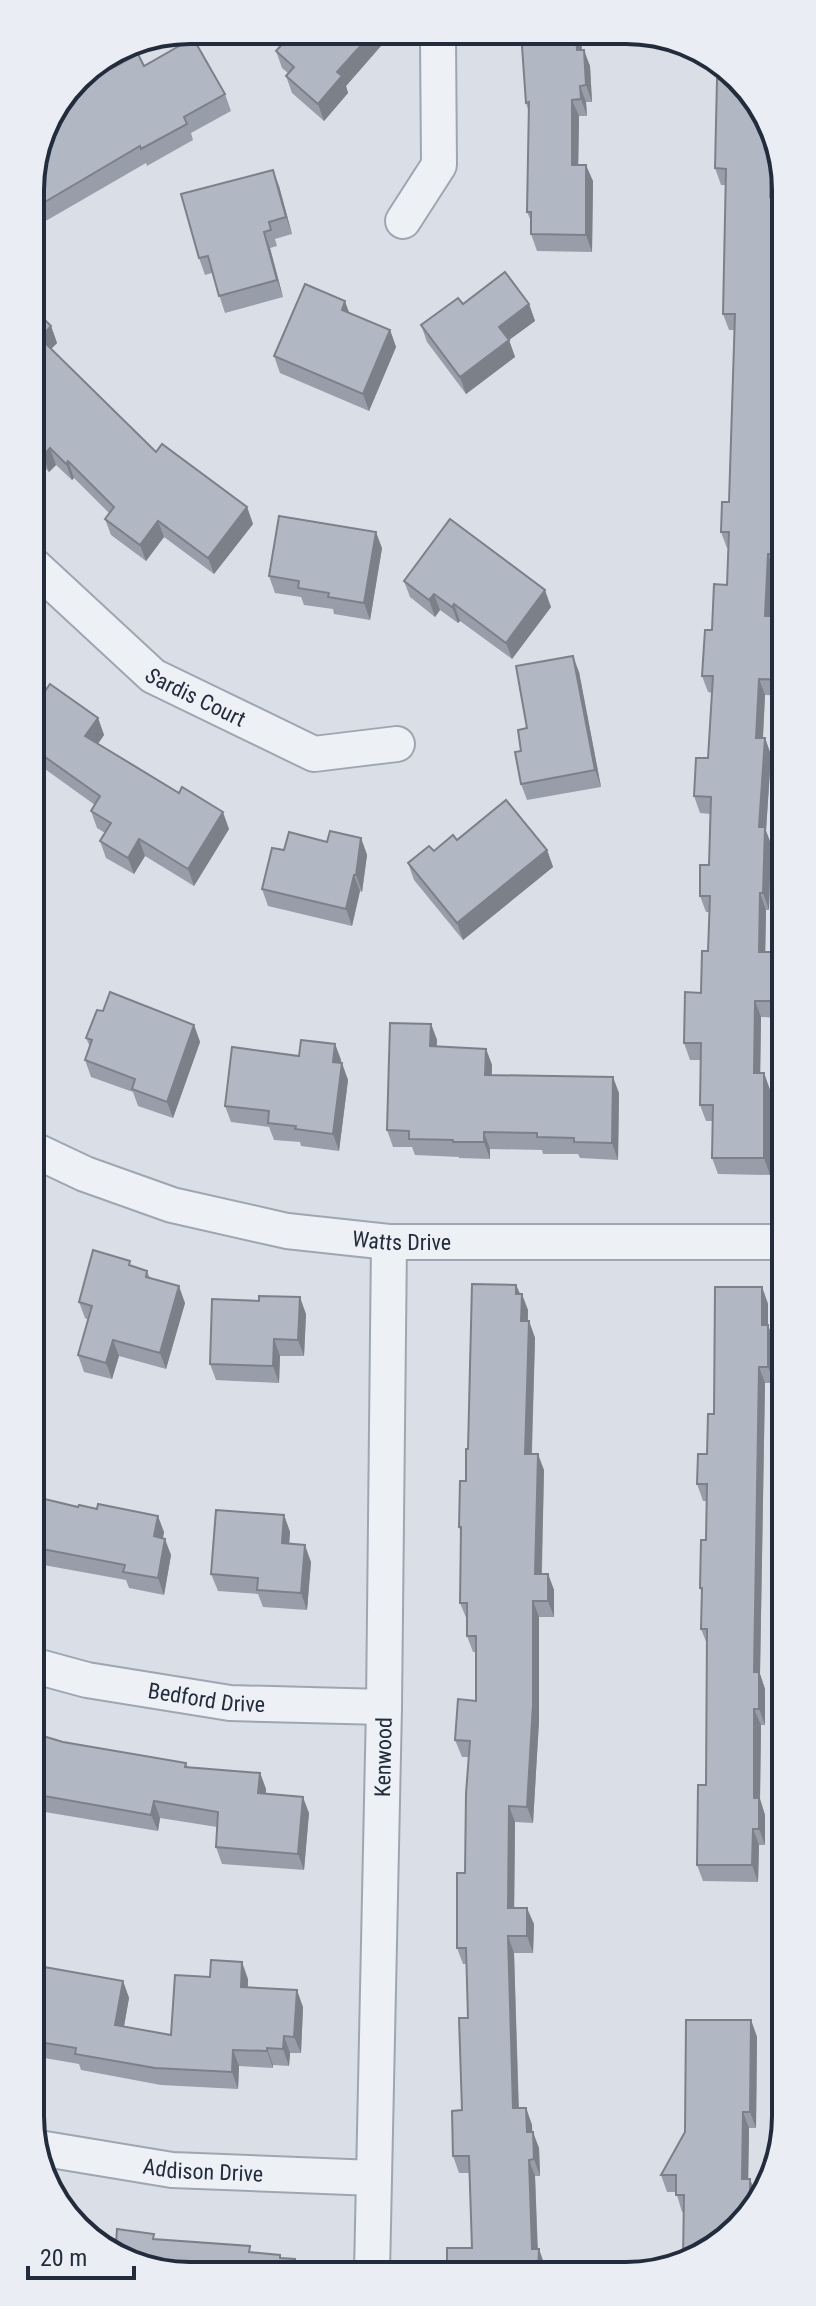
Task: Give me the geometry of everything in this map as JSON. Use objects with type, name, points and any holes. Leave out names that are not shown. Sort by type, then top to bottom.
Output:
[{"type":"street","points":[[403,221],[439,165],[438,44]]},
{"type":"street","name":"Sardis Court","points":[[44,575],[153,676],[314,754],[397,744]]},
{"type":"street","name":"Watts Drive","points":[[44,1155],[85,1174],[172,1205],[287,1231],[389,1242],[772,1242]]},
{"type":"street","name":"Kenwood","points":[[372,2262],[384,1707],[389,1242]]},
{"type":"street","name":"Bedford Drive","points":[[44,1668],[87,1680],[230,1703],[384,1707]]},
{"type":"street","name":"Addison Drive","points":[[48,2149],[172,2170],[374,2178]]},
{"type":"building","points":[[182,44],[196,44],[225,94],[184,117],[187,124],[141,149],[140,146],[44,202],[49,152],[59,125],[74,101],[94,80],[138,54],[144,66]]},
{"type":"building","points":[[282,44],[362,44],[337,72],[342,76],[318,104],[286,76],[294,67],[276,51]]},
{"type":"building","points":[[522,44],[577,44],[577,50],[584,50],[586,85],[580,86],[581,99],[572,100],[572,165],[586,165],[586,235],[531,234],[531,212],[527,212],[529,102],[526,103]]},
{"type":"building","points":[[717,79],[721,79],[742,101],[757,125],[769,161],[772,197],[772,554],[768,554],[765,616],[772,616],[772,680],[759,679],[756,738],[765,738],[759,827],[765,827],[759,952],[772,952],[772,1001],[755,1001],[754,1073],[764,1073],[764,1158],[712,1158],[713,1105],[700,1105],[701,1043],[684,1043],[685,992],[701,993],[702,951],[708,951],[710,896],[700,896],[700,865],[709,865],[711,797],[694,796],[696,758],[708,758],[713,676],[702,676],[705,630],[712,630],[714,584],[727,585],[729,532],[721,532],[722,502],[729,502],[735,314],[723,314],[726,169],[715,168]]},
{"type":"building","points":[[273,170],[286,217],[269,222],[271,230],[264,232],[277,280],[219,296],[208,256],[199,258],[181,194]]},
{"type":"building","points":[[505,272],[529,304],[499,327],[509,340],[460,377],[421,325],[458,298],[463,304]]},
{"type":"building","points":[[305,284],[345,301],[342,310],[390,330],[363,394],[274,356]]},
{"type":"building","points":[[44,319],[51,326],[44,334]]},
{"type":"building","points":[[44,342],[156,452],[162,444],[247,507],[208,558],[158,521],[140,545],[105,519],[114,507],[68,461],[66,464],[50,448],[44,455]]},
{"type":"building","points":[[279,516],[376,532],[364,603],[328,597],[329,593],[298,588],[299,581],[269,576]]},
{"type":"building","points":[[450,519],[545,590],[506,643],[454,604],[452,607],[434,594],[429,600],[404,581]]},
{"type":"building","points":[[573,656],[595,770],[521,784],[515,752],[521,751],[518,730],[527,728],[516,666]]},
{"type":"building","points":[[50,684],[98,718],[85,736],[179,793],[182,787],[223,812],[188,869],[139,839],[128,858],[100,841],[111,823],[91,811],[100,796],[44,756],[44,693]]},
{"type":"building","points":[[506,800],[547,850],[457,923],[408,863],[429,846],[434,851],[453,835],[457,840]]},
{"type":"building","points":[[330,831],[361,838],[356,875],[346,909],[262,889],[272,848],[284,850],[289,832],[327,842]]},
{"type":"building","points":[[110,992],[194,1025],[167,1102],[132,1089],[135,1079],[85,1060],[92,1040],[86,1038],[97,1010],[103,1011]]},
{"type":"building","points":[[390,1023],[431,1024],[430,1046],[486,1049],[485,1075],[613,1077],[612,1143],[574,1142],[574,1138],[537,1137],[537,1133],[484,1132],[484,1142],[453,1142],[409,1139],[409,1131],[387,1130]]},
{"type":"building","points":[[301,1040],[335,1044],[333,1062],[342,1063],[333,1134],[268,1123],[269,1111],[225,1106],[232,1047],[299,1056]]},
{"type":"building","points":[[93,1250],[130,1261],[129,1265],[147,1271],[146,1277],[179,1286],[160,1353],[113,1340],[106,1363],[78,1355],[92,1306],[79,1302]]},
{"type":"building","points":[[472,1284],[516,1285],[516,1294],[522,1294],[521,1321],[529,1321],[525,1454],[538,1454],[535,1574],[548,1574],[548,1601],[533,1601],[533,1704],[527,1807],[509,1806],[508,1908],[527,1908],[527,1936],[508,1936],[513,2108],[526,2108],[527,2132],[533,2132],[534,2159],[529,2160],[532,2249],[539,2249],[538,2262],[447,2262],[447,2248],[472,2248],[469,2156],[453,2156],[452,2111],[462,2110],[459,2018],[468,2018],[466,1948],[457,1948],[457,1873],[465,1873],[470,1741],[455,1740],[458,1699],[476,1701],[476,1636],[467,1636],[467,1603],[460,1603],[460,1481],[466,1481]]},
{"type":"building","points":[[715,1287],[762,1287],[762,1325],[768,1325],[768,1367],[759,1367],[754,1672],[759,1672],[759,1709],[754,1709],[754,1798],[759,1798],[759,1829],[753,1829],[752,1865],[697,1865],[698,1785],[706,1785],[707,1629],[701,1629],[700,1588],[701,1540],[706,1540],[707,1484],[697,1484],[698,1454],[707,1454],[708,1414],[714,1414]]},
{"type":"building","points":[[259,1296],[300,1297],[298,1340],[274,1339],[273,1366],[210,1364],[212,1299],[259,1301]]},
{"type":"building","points":[[44,1499],[78,1507],[97,1509],[98,1504],[158,1516],[154,1536],[165,1539],[158,1578],[123,1572],[125,1565],[44,1549]]},
{"type":"building","points":[[216,1510],[284,1515],[282,1543],[305,1545],[301,1593],[257,1590],[258,1578],[211,1574]]},
{"type":"building","points":[[44,1736],[186,1763],[185,1767],[260,1773],[258,1793],[303,1797],[298,1854],[216,1847],[218,1812],[154,1801],[151,1815],[44,1796]]},
{"type":"building","points":[[211,1960],[242,1962],[241,1987],[297,1990],[294,2037],[284,2036],[283,2049],[233,2050],[232,2072],[155,2068],[75,2054],[76,2048],[44,2043],[44,1967],[123,1981],[115,2025],[171,2035],[175,1975],[210,1977]]},
{"type":"building","points":[[686,2020],[751,2020],[750,2112],[743,2112],[742,2179],[750,2179],[750,2192],[736,2212],[715,2232],[683,2250],[684,2195],[676,2195],[676,2175],[661,2175],[685,2132]]},
{"type":"building","points":[[117,2229],[154,2234],[153,2239],[250,2246],[249,2252],[280,2255],[280,2258],[295,2259],[295,2262],[171,2261],[134,2251],[116,2241]]}]
